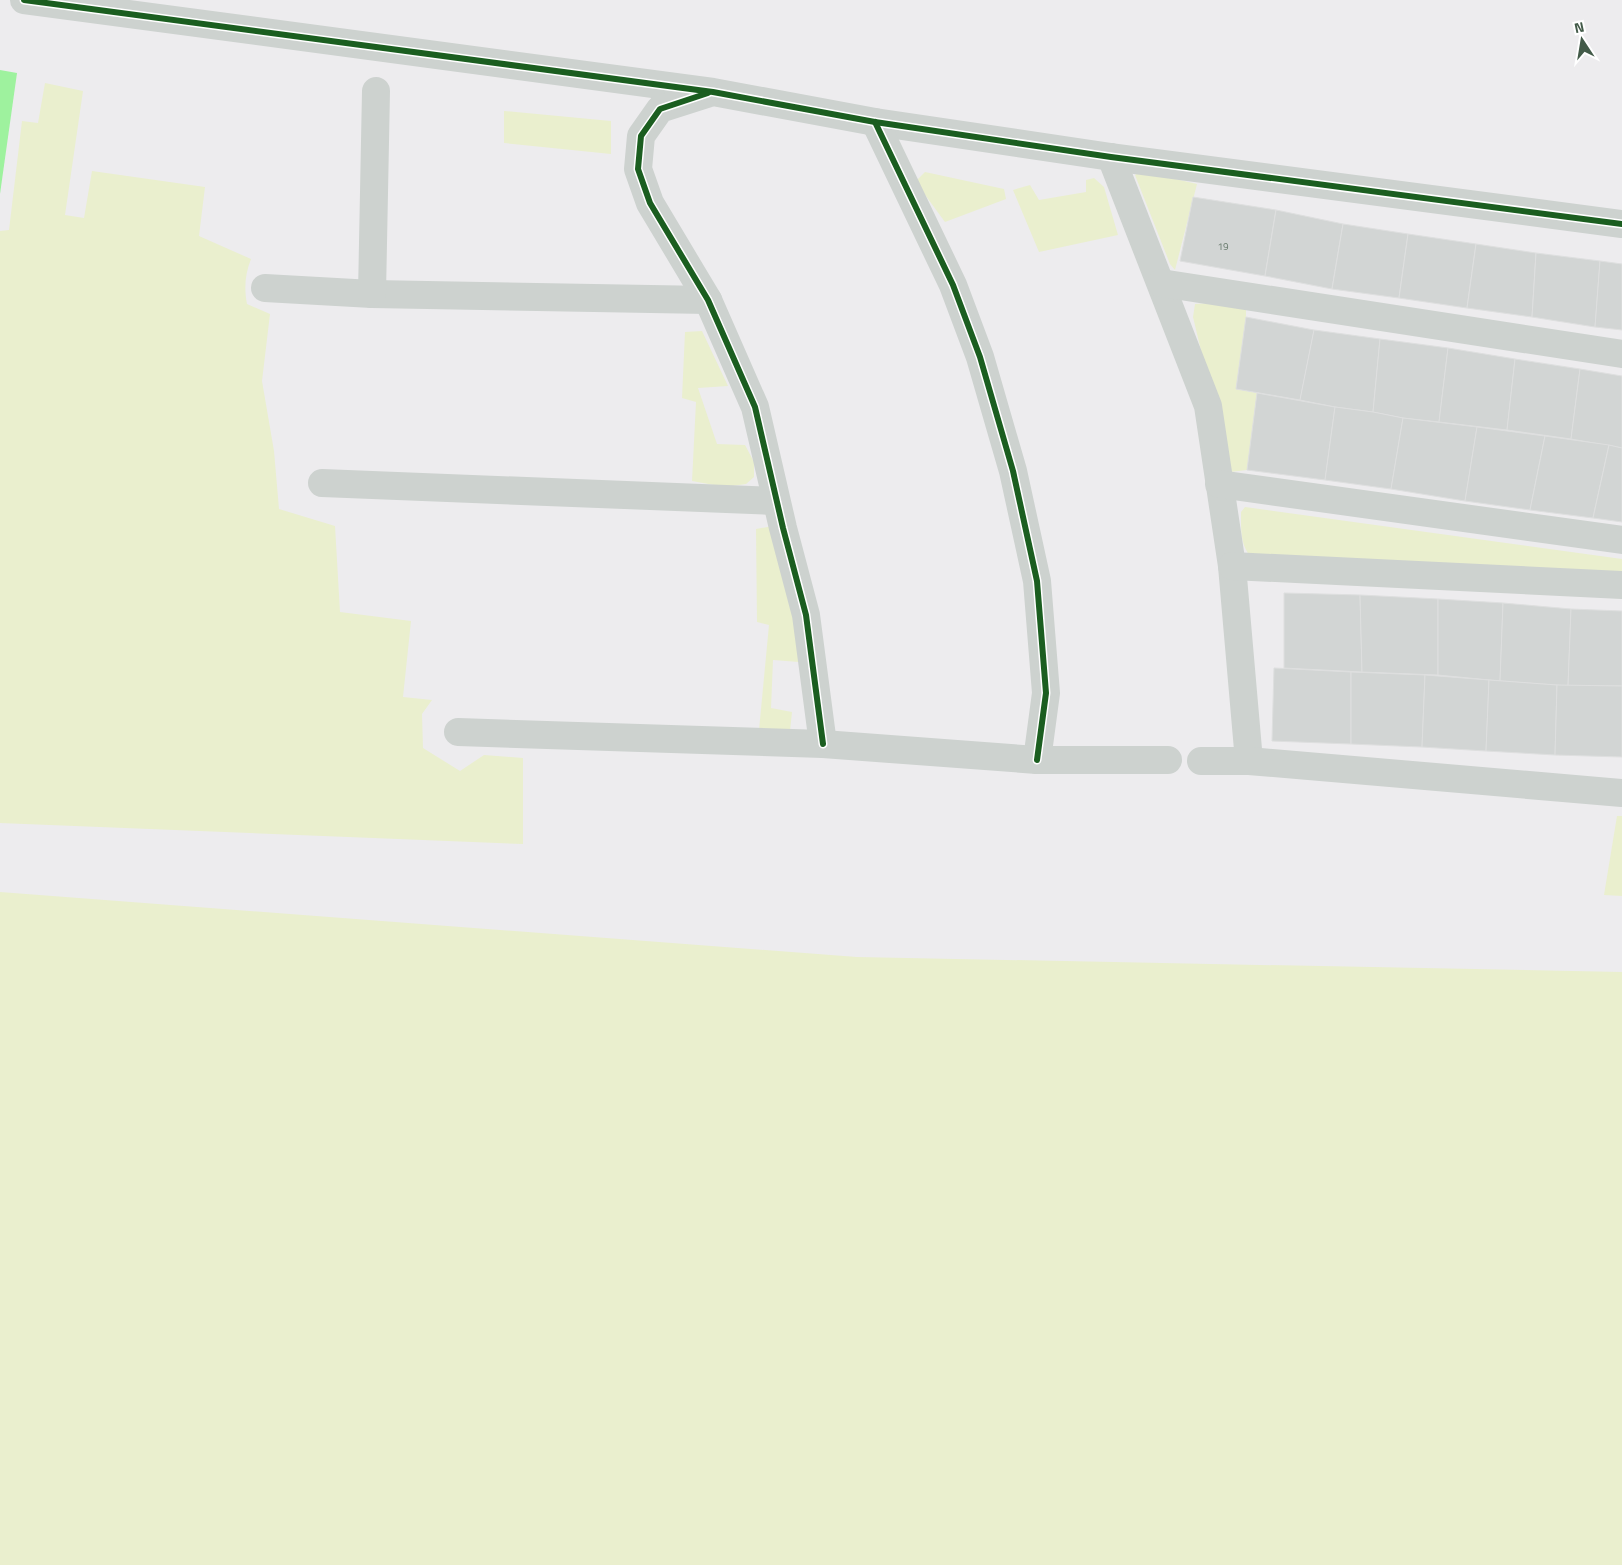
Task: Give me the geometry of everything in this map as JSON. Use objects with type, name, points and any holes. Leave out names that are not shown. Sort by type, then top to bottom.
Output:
[{"type":"street","points":[[24,0],[713,92],[875,122],[1111,157],[1622,224]]},
{"type":"street","points":[[372,294],[376,91]]},
{"type":"street","points":[[713,92],[660,109],[641,136],[638,169],[650,203],[708,300],[755,407],[776,501],[806,615],[824,744]]},
{"type":"street","points":[[875,122],[953,284],[980,357],[1013,471],[1037,590],[1046,694],[1037,760]]},
{"type":"street","points":[[1111,157],[1208,406],[1232,566],[1249,761]]},
{"type":"street","points":[[1161,283],[1622,354]]},
{"type":"street","points":[[265,288],[372,294],[708,300]]},
{"type":"street","points":[[322,483],[776,501]]},
{"type":"street","points":[[1219,484],[1622,540]]},
{"type":"street","points":[[1232,566],[1622,585]]},
{"type":"street","points":[[458,732],[824,744],[1037,760],[1168,760]]},
{"type":"street","points":[[1201,761],[1249,761],[1622,793]]},
{"type":"shaded area","points":[[0,70],[17,73],[0,194]]},
{"type":"shaded area","points":[[45,83],[83,91],[65,215],[84,218],[92,171],[205,187],[199,236],[251,259],[246,281],[247,304],[270,314],[262,381],[274,451],[279,509],[335,526],[340,612],[411,621],[403,697],[432,700],[422,714],[423,748],[460,771],[484,755],[523,758],[523,844],[0,823],[0,231],[9,230],[22,121],[38,123]]},
{"type":"shaded area","points":[[504,111],[611,121],[611,154],[504,143]]},
{"type":"shaded area","points":[[1141,171],[1197,184],[1175,270],[1170,264],[1135,175]]},
{"type":"shaded area","points":[[925,172],[1004,189],[1006,199],[945,222],[920,188],[917,180]]},
{"type":"shaded area","points":[[1094,178],[1104,187],[1118,235],[1039,252],[1013,190],[1030,185],[1039,200],[1086,192],[1086,180]]},
{"type":"shaded area","points":[[1210,303],[1246,306],[1236,389],[1257,393],[1247,470],[1230,472],[1193,317],[1195,304]]},
{"type":"shaded area","points":[[702,331],[728,386],[698,388],[717,444],[745,445],[754,462],[754,477],[746,484],[725,487],[692,481],[696,402],[682,398],[685,332]]},
{"type":"shaded area","points":[[1245,507],[1622,559],[1622,578],[1251,557],[1247,552],[1242,536],[1241,512]]},
{"type":"shaded area","points":[[773,526],[793,611],[799,662],[773,660],[771,708],[792,712],[790,731],[759,730],[769,625],[757,622],[756,529]]},
{"type":"shaded area","points":[[1617,816],[1622,816],[1622,896],[1604,895]]},
{"type":"shaded area","points":[[0,892],[857,957],[1622,972],[1622,1565],[0,1565]]},
{"type":"building","points":[[1193,197],[1276,210],[1265,276],[1180,261]]},
{"type":"building","points":[[1276,210],[1343,224],[1332,289],[1265,276]]},
{"type":"building","points":[[1343,224],[1408,234],[1399,298],[1332,289]]},
{"type":"building","points":[[1408,234],[1476,244],[1467,308],[1399,298]]},
{"type":"building","points":[[1476,244],[1536,253],[1532,317],[1467,308]]},
{"type":"building","points":[[1536,253],[1600,261],[1595,327],[1532,317]]},
{"type":"building","points":[[1600,261],[1622,264],[1622,330],[1595,327]]},
{"type":"building","points":[[1246,317],[1314,330],[1300,400],[1236,389]]},
{"type":"building","points":[[1314,330],[1380,339],[1373,412],[1300,400]]},
{"type":"building","points":[[1380,339],[1448,348],[1439,422],[1373,412]]},
{"type":"building","points":[[1448,348],[1515,359],[1507,430],[1439,422]]},
{"type":"building","points":[[1515,359],[1580,369],[1571,439],[1507,430]]},
{"type":"building","points":[[1580,369],[1622,376],[1622,448],[1571,439]]},
{"type":"building","points":[[1257,393],[1335,407],[1325,480],[1247,470]]},
{"type":"building","points":[[1335,407],[1403,418],[1391,489],[1325,480]]},
{"type":"building","points":[[1403,418],[1477,427],[1465,501],[1391,489]]},
{"type":"building","points":[[1477,427],[1545,436],[1530,510],[1465,501]]},
{"type":"building","points":[[1545,436],[1609,445],[1593,518],[1530,510]]},
{"type":"building","points":[[1609,445],[1622,448],[1622,522],[1593,518]]},
{"type":"building","points":[[1284,593],[1360,595],[1362,672],[1284,668]]},
{"type":"building","points":[[1360,595],[1438,599],[1438,675],[1362,672]]},
{"type":"building","points":[[1438,599],[1503,603],[1500,681],[1438,675]]},
{"type":"building","points":[[1503,603],[1571,609],[1568,686],[1500,681]]},
{"type":"building","points":[[1571,609],[1622,611],[1622,686],[1568,686]]},
{"type":"building","points":[[1274,668],[1351,672],[1351,744],[1272,741]]},
{"type":"building","points":[[1351,672],[1425,675],[1422,747],[1351,744]]},
{"type":"building","points":[[1425,675],[1489,680],[1486,751],[1422,747]]},
{"type":"building","points":[[1489,680],[1557,685],[1555,755],[1486,751]]},
{"type":"building","points":[[1557,685],[1622,686],[1622,757],[1555,755]]},
{"type":"cycle path","points":[[24,0],[713,92],[875,122],[1111,157],[1622,224]]},
{"type":"cycle path","points":[[708,93],[660,109],[641,136],[638,169],[650,203],[708,300],[755,407],[783,528],[806,615],[823,744]]},
{"type":"cycle path","points":[[875,122],[953,285],[980,357],[1013,471],[1037,581],[1046,693],[1037,760]]}]
